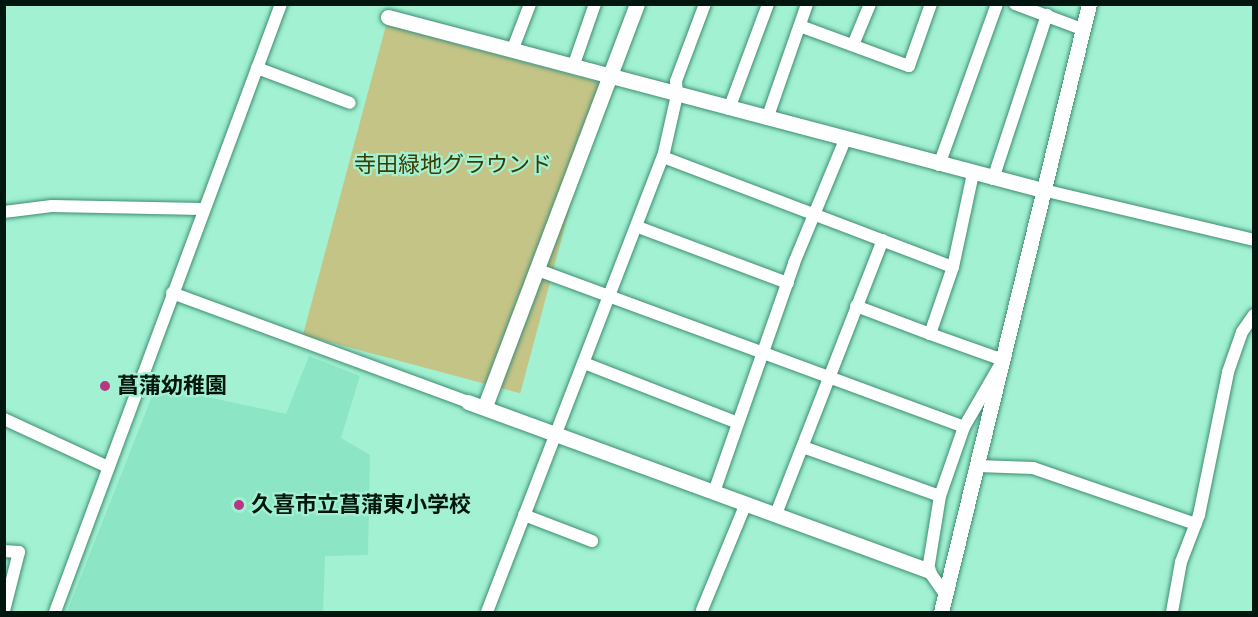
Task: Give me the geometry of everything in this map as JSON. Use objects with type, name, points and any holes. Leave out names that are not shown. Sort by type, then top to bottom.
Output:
[{"type":"street","points":[[55,612],[202,209],[281,4]]},
{"type":"street","points":[[513,51],[530,4]]},
{"type":"street","points":[[573,67],[595,4]]},
{"type":"street","points":[[485,405],[637,4]]},
{"type":"street","points":[[488,612],[663,157],[678,95],[676,81],[705,4]]},
{"type":"street","points":[[729,109],[768,4]]},
{"type":"street","points":[[767,119],[807,4]]},
{"type":"street","points":[[853,45],[870,4]]},
{"type":"street","points":[[800,26],[909,66],[931,4]]},
{"type":"street","points":[[939,165],[998,4]]},
{"type":"street","points":[[941,612],[1089,4]]},
{"type":"street","points":[[1022,6],[1082,29]]},
{"type":"street","points":[[993,179],[1047,15]]},
{"type":"street","points":[[388,17],[973,174],[1254,240]]},
{"type":"street","points":[[257,68],[350,103]]},
{"type":"street","points":[[714,492],[788,282],[844,140]]},
{"type":"street","points":[[663,157],[952,267]]},
{"type":"street","points":[[930,334],[952,267],[973,174]]},
{"type":"street","points":[[4,212],[52,206],[202,209]]},
{"type":"street","points":[[638,227],[788,282]]},
{"type":"street","points":[[776,514],[831,378],[855,306],[883,240]]},
{"type":"street","points":[[538,270],[964,427]]},
{"type":"street","points":[[172,292],[468,402],[485,405],[555,433],[928,570],[945,594]]},
{"type":"street","points":[[855,306],[1003,360]]},
{"type":"street","points":[[1172,612],[1180,562],[1196,524],[1228,372],[1242,332],[1254,315]]},
{"type":"street","points":[[928,570],[940,496],[964,427],[1003,360]]},
{"type":"street","points":[[584,363],[738,423]]},
{"type":"street","points":[[4,419],[108,467]]},
{"type":"street","points":[[803,447],[940,496]]},
{"type":"street","points":[[978,466],[1033,468],[1196,524]]},
{"type":"street","points":[[702,610],[746,503]]},
{"type":"street","points":[[524,515],[592,541]]},
{"type":"street","points":[[4,551],[19,552],[4,611]]},
{"type":"shaded area","name":"久喜市立菖蒲東小学校","points":[[309,356],[360,376],[341,438],[370,455],[368,555],[325,556],[323,612],[67,612],[156,386],[286,414]]},
{"type":"green space","name":"寺田緑地グラウンド","points":[[386,25],[603,83],[520,393],[303,335]]},
{"type":"place","name":"菖蒲幼稚園","points":[[105,386]]},
{"type":"place","name":"久喜市立菖蒲東小学校","points":[[239,505]]}]
